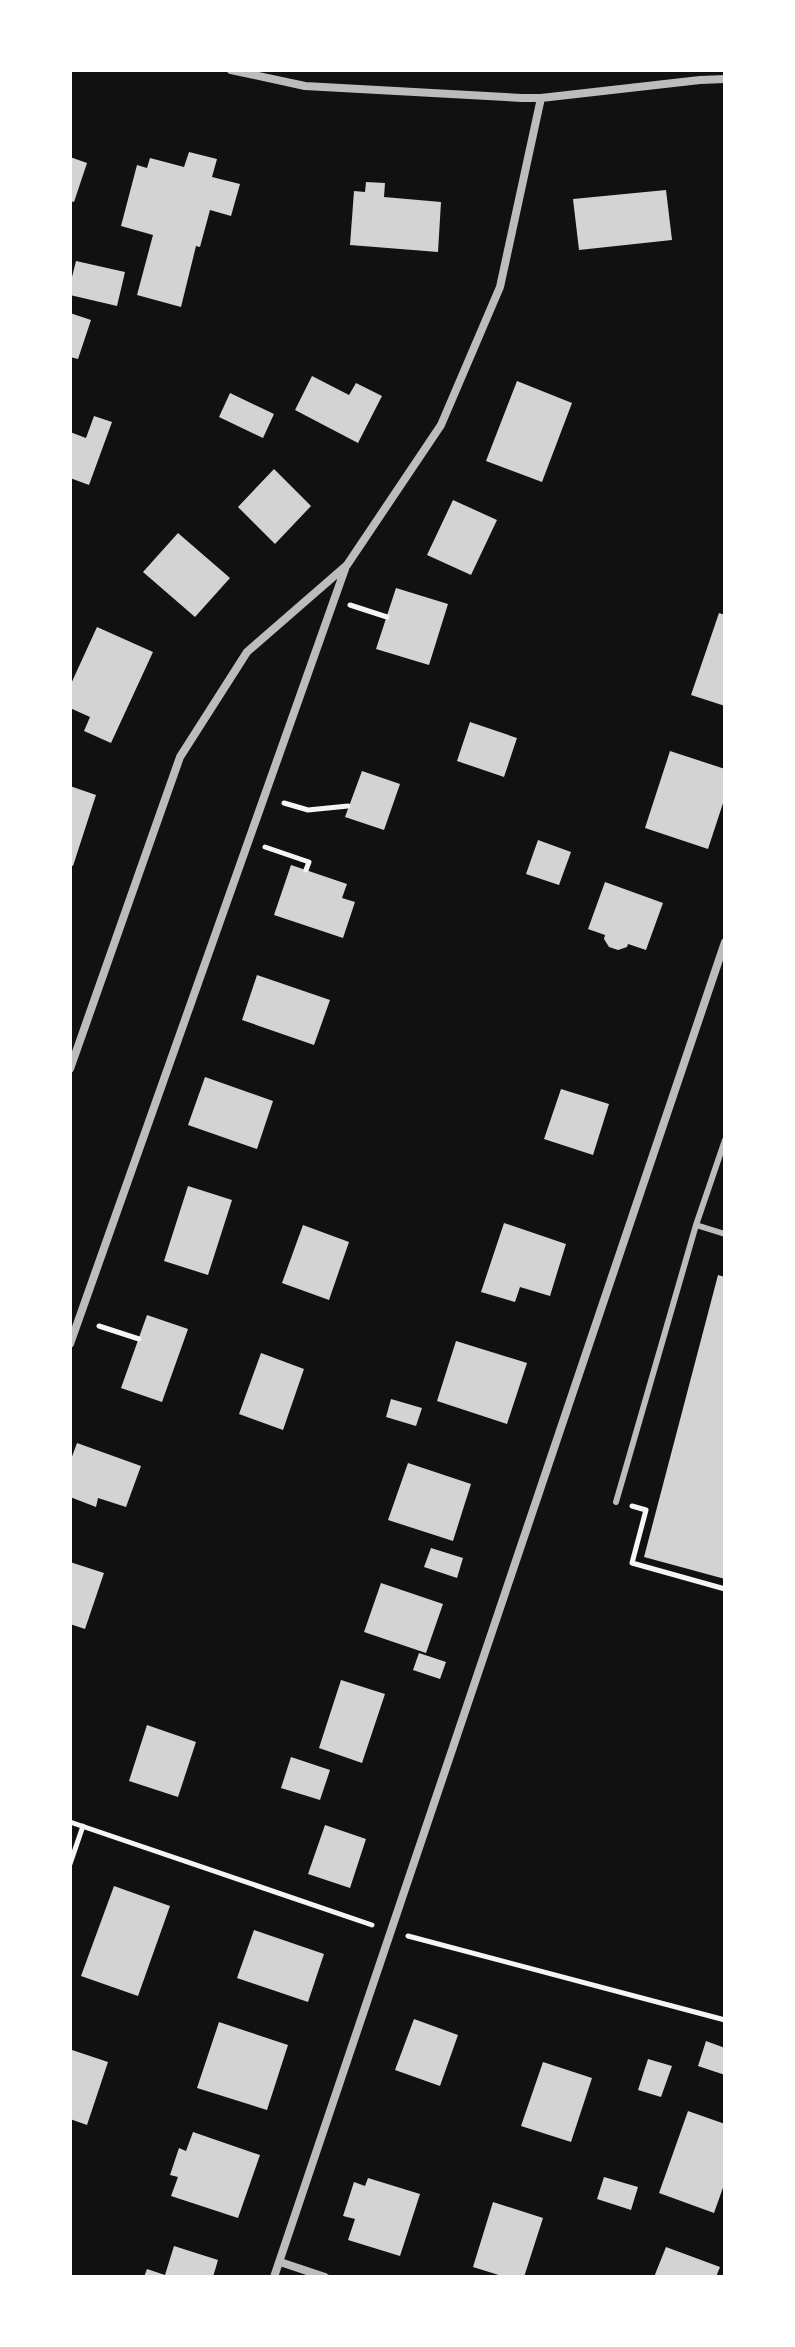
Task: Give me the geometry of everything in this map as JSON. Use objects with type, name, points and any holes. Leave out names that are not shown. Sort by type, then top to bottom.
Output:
[{"type":"street","points":[[231,70],[305,86],[541,98],[725,79]]},
{"type":"street","points":[[70,1344],[347,565],[441,425],[500,287],[541,98]]},
{"type":"street","points":[[70,1069],[180,757],[247,652],[347,565]]},
{"type":"street","points":[[274,2277],[725,942]]},
{"type":"street","points":[[280,2262],[325,2277]]},
{"type":"lane","points":[[616,1502],[696,1225],[725,1140]]},
{"type":"lane","points":[[696,1225],[725,1234]]},
{"type":"path","points":[[334,600],[387,617]]},
{"type":"path","points":[[264,798],[308,810],[348,806]]},
{"type":"path","points":[[249,841],[309,862],[306,870]]},
{"type":"path","points":[[79,1320],[139,1339]]},
{"type":"path","points":[[616,1502],[646,1510],[632,1563],[725,1589]]},
{"type":"path","points":[[70,1822],[392,1932],[725,2020]]},
{"type":"path","points":[[70,1864],[83,1826]]},
{"type":"building","points":[[189,152],[217,159],[212,177],[240,184],[231,216],[210,210],[200,247],[196,246],[181,307],[137,295],[153,235],[121,226],[137,165],[147,168],[150,158],[184,167]]},
{"type":"building","points":[[70,157],[87,163],[74,202],[70,201]]},
{"type":"building","points":[[366,182],[385,183],[384,197],[441,202],[438,252],[350,245],[354,191],[365,192]]},
{"type":"building","points":[[666,190],[672,240],[579,250],[573,199]]},
{"type":"building","points":[[76,261],[125,272],[117,306],[70,295]]},
{"type":"building","points":[[70,313],[91,320],[78,359],[70,357]]},
{"type":"building","points":[[312,376],[349,395],[356,383],[382,396],[358,443],[295,410]]},
{"type":"building","points":[[517,381],[572,403],[542,482],[486,461]]},
{"type":"building","points":[[230,393],[274,414],[263,438],[219,417]]},
{"type":"building","points":[[94,416],[112,422],[89,485],[70,478],[70,432],[86,438]]},
{"type":"building","points":[[274,469],[311,506],[275,544],[238,507]]},
{"type":"building","points":[[453,500],[497,520],[471,575],[427,555]]},
{"type":"building","points":[[178,533],[230,578],[195,617],[143,572]]},
{"type":"building","points":[[396,588],[448,604],[429,665],[376,649]]},
{"type":"building","points":[[719,613],[725,615],[725,706],[691,695]]},
{"type":"building","points":[[97,627],[153,652],[111,743],[84,731],[90,717],[70,708],[70,686]]},
{"type":"building","points":[[470,722],[517,738],[504,777],[457,761]]},
{"type":"building","points":[[670,751],[725,769],[725,797],[708,849],[645,828]]},
{"type":"building","points":[[362,771],[400,784],[384,830],[345,817]]},
{"type":"building","points":[[70,786],[96,795],[73,866],[70,865]]},
{"type":"building","points":[[538,840],[571,852],[559,885],[526,874]]},
{"type":"building","points":[[291,865],[347,884],[342,898],[355,902],[343,938],[274,915]]},
{"type":"building","points":[[605,882],[663,903],[646,950],[628,944],[618,950],[609,947],[605,935],[588,929]]},
{"type":"building","points":[[257,975],[330,1000],[314,1045],[242,1020]]},
{"type":"building","points":[[205,1077],[273,1101],[257,1149],[188,1125]]},
{"type":"building","points":[[561,1089],[609,1104],[593,1155],[544,1139]]},
{"type":"building","points":[[188,1186],[232,1200],[208,1275],[164,1261]]},
{"type":"building","points":[[504,1223],[566,1244],[550,1296],[520,1287],[515,1302],[481,1292]]},
{"type":"building","points":[[303,1225],[349,1242],[329,1300],[282,1283]]},
{"type":"building","points":[[718,1275],[725,1277],[725,1579],[644,1557]]},
{"type":"building","points":[[147,1315],[188,1329],[162,1402],[121,1388]]},
{"type":"building","points":[[456,1341],[527,1363],[507,1424],[437,1401]]},
{"type":"building","points":[[261,1353],[304,1369],[283,1430],[239,1414]]},
{"type":"building","points":[[391,1399],[422,1408],[416,1426],[386,1417]]},
{"type":"building","points":[[77,1443],[141,1466],[126,1507],[98,1498],[96,1507],[70,1497],[70,1462]]},
{"type":"building","points":[[408,1463],[471,1484],[453,1541],[388,1520]]},
{"type":"building","points":[[431,1548],[463,1558],[457,1578],[424,1567]]},
{"type":"building","points":[[70,1562],[104,1573],[85,1629],[70,1624]]},
{"type":"building","points":[[381,1583],[443,1604],[426,1653],[364,1632]]},
{"type":"building","points":[[419,1653],[446,1662],[440,1679],[413,1670]]},
{"type":"building","points":[[341,1680],[385,1694],[362,1763],[319,1748]]},
{"type":"building","points":[[147,1725],[196,1742],[178,1797],[129,1781]]},
{"type":"building","points":[[291,1757],[330,1770],[320,1800],[281,1788]]},
{"type":"building","points":[[325,1825],[366,1839],[350,1888],[308,1874]]},
{"type":"building","points":[[114,1886],[170,1906],[138,1996],[81,1976]]},
{"type":"building","points":[[254,1930],[324,1954],[308,2002],[237,1978]]},
{"type":"building","points":[[414,2019],[458,2035],[440,2086],[395,2070]]},
{"type":"building","points":[[219,2022],[288,2045],[267,2110],[197,2088]]},
{"type":"building","points":[[706,2041],[725,2048],[725,2075],[698,2066]]},
{"type":"building","points":[[72,2050],[108,2062],[87,2125],[70,2119]]},
{"type":"building","points":[[648,2059],[672,2066],[661,2097],[638,2090]]},
{"type":"building","points":[[543,2062],[592,2078],[571,2142],[521,2126]]},
{"type":"building","points":[[688,2111],[725,2124],[725,2182],[714,2213],[659,2193]]},
{"type":"building","points":[[193,2132],[260,2155],[238,2218],[171,2196],[178,2177],[170,2175],[179,2148],[186,2151]]},
{"type":"building","points":[[604,2177],[638,2187],[631,2210],[597,2199]]},
{"type":"building","points":[[368,2178],[420,2194],[400,2256],[348,2240],[355,2219],[343,2216],[354,2182],[365,2186]]},
{"type":"building","points":[[493,2202],[543,2218],[524,2277],[505,2277],[473,2267]]},
{"type":"building","points":[[174,2246],[218,2260],[213,2277],[144,2277],[147,2269],[165,2275]]},
{"type":"building","points":[[666,2247],[720,2267],[716,2277],[654,2277]]}]
